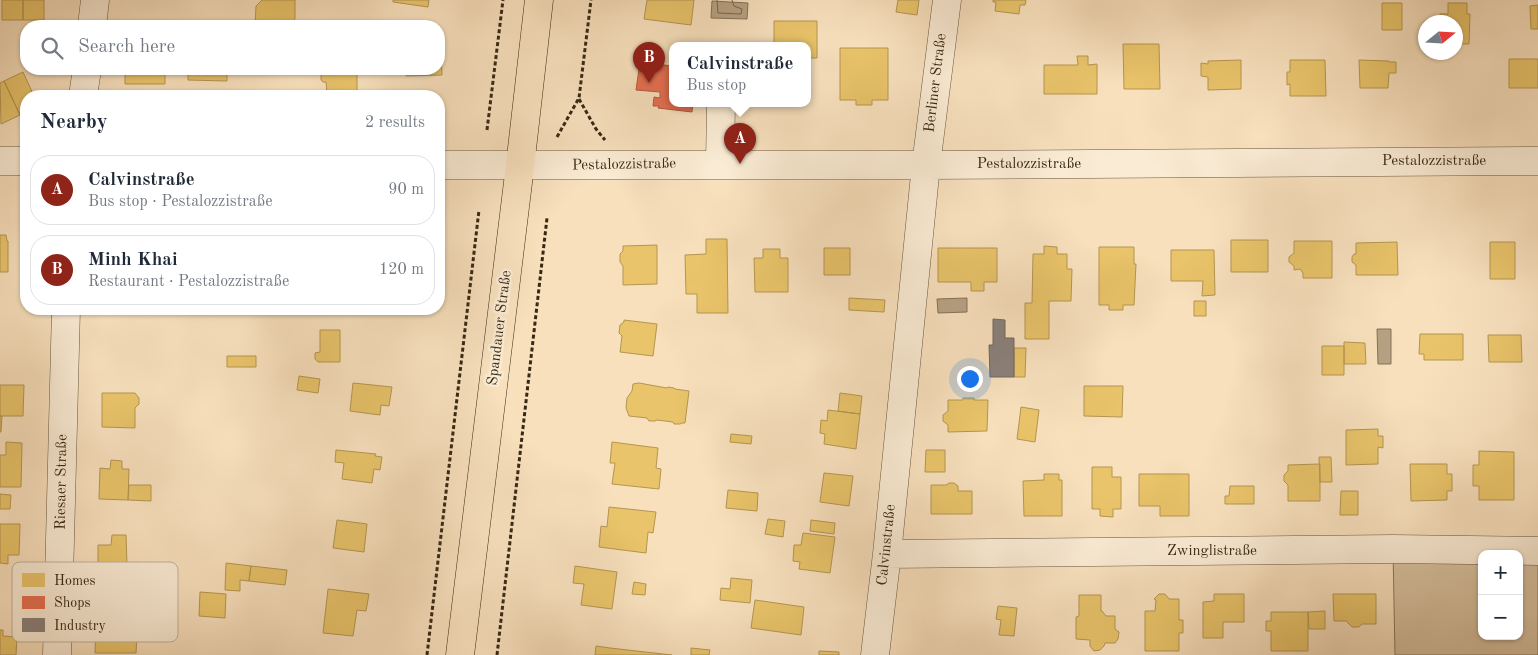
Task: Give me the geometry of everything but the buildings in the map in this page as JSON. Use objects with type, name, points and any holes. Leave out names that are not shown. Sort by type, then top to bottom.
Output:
[{"type":"main road","name":"Spandauer Straße","points":[[460,655],[539,0]]},
{"type":"street","points":[[93,20],[95,0]]},
{"type":"street","name":"Berliner Straße","points":[[926,165],[946,0]]},
{"type":"street","points":[[84,90],[86,75]]},
{"type":"street","points":[[720,164],[721,107]]},
{"type":"street","points":[[0,161],[20,161]]},
{"type":"street","name":"Pestalozzistraße","points":[[445,165],[926,165],[1538,161]]},
{"type":"street","name":"Calvinstraße","points":[[875,655],[926,165]]},
{"type":"street","name":"Riesaer Straße","points":[[59,562],[66,315]]},
{"type":"street","name":"Zwinglistraße","points":[[887,554],[1393,549],[1538,551]]},
{"type":"street","name":"Riesaer Straße","points":[[57,642],[57,655]]},
{"type":"path","points":[[488,130],[503,0]]},
{"type":"path","points":[[557,137],[579,98],[591,0]]},
{"type":"path","points":[[427,655],[479,210]]},
{"type":"path","points":[[497,655],[546,218]]},
{"type":"shaded area","points":[[1393,549],[1478,550],[1478,640],[1523,640],[1523,551],[1538,551],[1538,655],[1395,655]]},
{"type":"water","points":[[712,1],[748,3],[747,19],[711,18]]},
{"type":"water","points":[[967,298],[967,312],[938,313],[937,299]]},
{"type":"water","points":[[1377,329],[1391,329],[1391,364],[1378,364]]},
{"type":"place","name":"Minh Khai","points":[[649,83]]},
{"type":"place","name":"Calvinstraße","points":[[740,164]]}]
